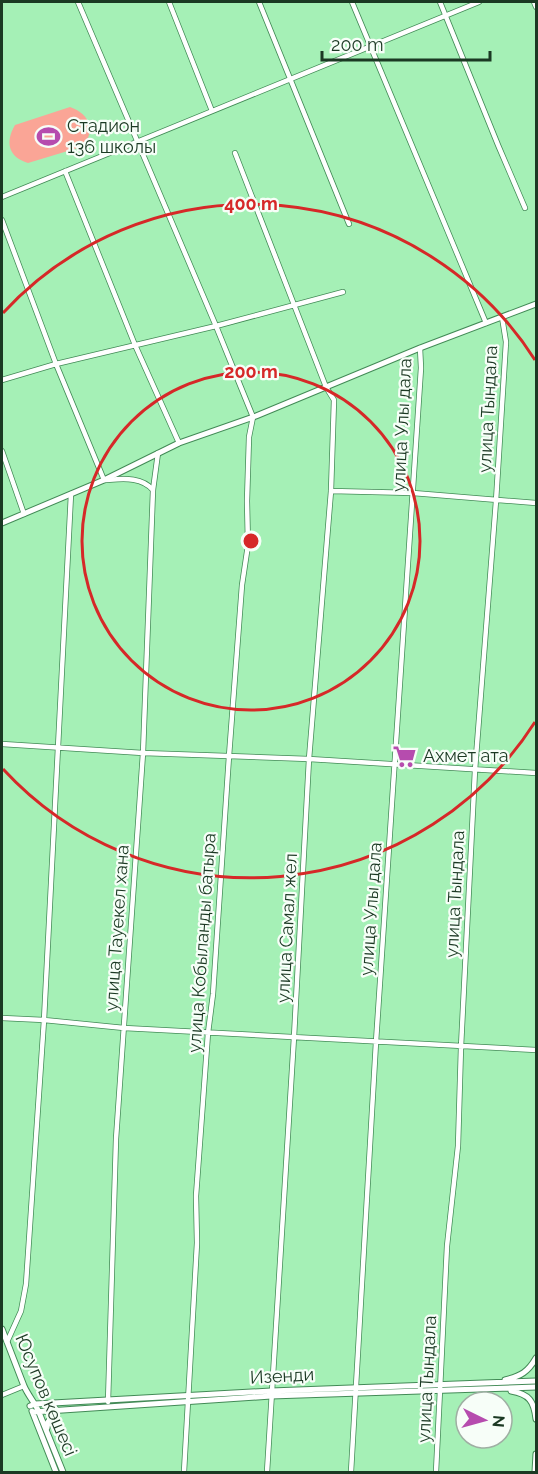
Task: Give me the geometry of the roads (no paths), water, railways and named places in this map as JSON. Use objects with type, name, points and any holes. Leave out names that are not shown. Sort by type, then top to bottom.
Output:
[{"type":"street","points":[[78,2],[253,417]]},
{"type":"street","points":[[169,2],[212,111]]},
{"type":"street","points":[[259,2],[349,224]]},
{"type":"street","points":[[351,2],[486,323]]},
{"type":"street","points":[[440,2],[525,207]]},
{"type":"street","points":[[2,197],[479,2]]},
{"type":"street","points":[[534,2],[537,7]]},
{"type":"street","name":"улица Самал жел","points":[[234,153],[326,387],[334,400],[331,491],[309,759],[267,1473]]},
{"type":"street","points":[[65,171],[135,345],[179,443]]},
{"type":"street","points":[[2,220],[56,364],[104,480]]},
{"type":"street","points":[[2,380],[56,364],[216,326],[343,292]]},
{"type":"street","points":[[2,523],[104,480],[179,443],[253,417],[420,348],[537,304]]},
{"type":"street","name":"улица Тындала","points":[[436,1473],[447,1246],[458,1146],[475,770],[506,342],[502,317]]},
{"type":"street","name":"улица Улы дала","points":[[351,1473],[376,1042],[421,368],[420,348]]},
{"type":"street","name":"улица Кобыланды батыра","points":[[184,1473],[197,1244],[196,1196],[214,982],[242,585],[248,546],[248,448],[253,417]]},
{"type":"street","points":[[2,451],[24,514]]},
{"type":"street","name":"улица Тауекел хана","points":[[108,1403],[117,1139],[143,753],[153,490],[159,453]]},
{"type":"street","points":[[104,480],[137,480],[148,483],[153,490]]},
{"type":"street","points":[[331,491],[412,493],[537,503]]},
{"type":"street","points":[[7,1342],[21,1311],[26,1284],[44,1020],[71,494]]},
{"type":"street","points":[[2,744],[537,773]]},
{"type":"street","points":[[2,1018],[124,1028],[537,1050]]},
{"type":"street","name":"Юсупов көшесі","points":[[2,1329],[24,1386],[46,1430],[63,1473]]},
{"type":"street","points":[[496,1386],[522,1374],[537,1358]]},
{"type":"street","name":"Изенди","points":[[496,1386],[537,1381]]},
{"type":"street","points":[[2,1395],[24,1386]]},
{"type":"street","points":[[496,1386],[522,1393],[528,1397],[533,1404],[537,1419]]},
{"type":"street","name":"Изенди","points":[[34,1408],[355,1390],[496,1386],[537,1388]]},
{"type":"street","name":"Изенди","points":[[34,1408],[57,1410],[108,1403]]},
{"type":"street","points":[[34,1408],[56,1473]]},
{"type":"street","points":[[46,1430],[48,1422],[57,1410]]},
{"type":"street","points":[[536,1473],[537,1454]]},
{"type":"place","name":"Стадион 136 школы","points":[[49,136]]},
{"type":"place","name":"Ахмет ата","points":[[405,756]]}]
